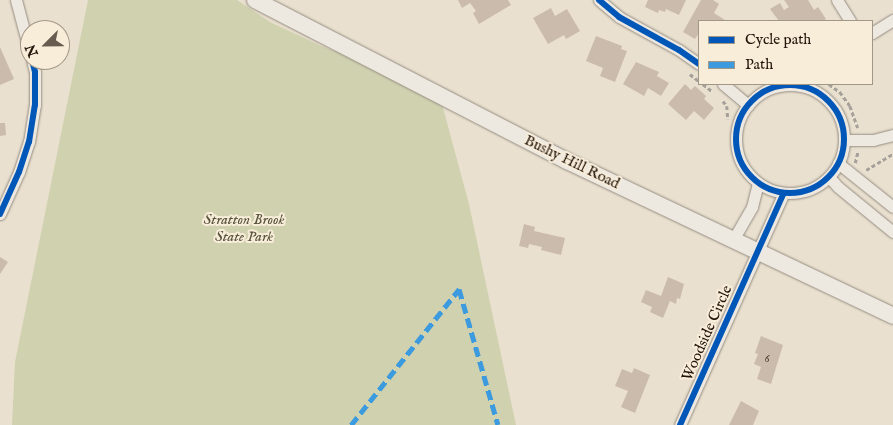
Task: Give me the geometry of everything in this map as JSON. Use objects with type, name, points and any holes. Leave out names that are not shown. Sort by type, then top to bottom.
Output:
[{"type":"main road","name":"Bushy Hill Road","points":[[255,0],[567,161],[893,316]]},
{"type":"street","points":[[16,0],[21,20]]},
{"type":"street","points":[[599,0],[619,17],[664,41],[698,63]]},
{"type":"street","points":[[837,0],[849,20]]},
{"type":"street","points":[[873,31],[893,20]]},
{"type":"street","points":[[0,214],[20,172],[29,142],[35,105],[34,70]]},
{"type":"street","points":[[724,85],[748,105]]},
{"type":"street","points":[[794,85],[812,87],[835,110],[842,124],[844,140],[838,163],[829,177],[808,190],[784,193],[770,190],[758,183],[746,170],[738,154],[736,137],[739,120],[748,105],[761,94],[777,87],[794,85]]},
{"type":"street","points":[[844,140],[859,141],[893,135]]},
{"type":"street","points":[[838,163],[893,207]]},
{"type":"street","points":[[829,177],[838,188],[893,232]]},
{"type":"street","points":[[733,240],[752,207],[758,183]]},
{"type":"street","name":"Woodside Circle","points":[[680,425],[784,193]]},
{"type":"path","points":[[704,85],[716,94]]},
{"type":"path","points":[[830,85],[840,92],[850,106],[857,124],[859,141],[855,164]]},
{"type":"path","points":[[722,100],[727,106],[728,119]]},
{"type":"path","points":[[866,170],[893,154]]},
{"type":"green space","name":"Stratton Brook State Park","points":[[88,0],[237,0],[270,22],[319,45],[375,67],[442,104],[469,204],[516,425],[12,425],[15,362]]},
{"type":"building","points":[[458,0],[508,0],[511,5],[479,24],[473,13],[476,11],[470,3],[462,8]]},
{"type":"building","points":[[648,0],[686,0],[679,15],[666,9],[665,12],[659,10],[658,13],[645,7]]},
{"type":"building","points":[[701,0],[713,0],[719,4],[714,13],[725,20],[698,20],[698,34],[695,39],[683,32]]},
{"type":"building","points":[[784,0],[808,0],[814,10],[818,7],[826,19],[778,20],[770,9],[780,3],[784,10],[789,7]]},
{"type":"building","points":[[551,8],[555,16],[567,9],[580,31],[566,39],[564,35],[548,44],[533,18]]},
{"type":"building","points":[[596,36],[622,46],[621,49],[627,51],[615,82],[600,76],[603,68],[586,61]]},
{"type":"building","points":[[0,47],[14,79],[0,85]]},
{"type":"building","points":[[636,62],[659,72],[657,76],[669,83],[661,96],[648,88],[644,96],[623,84]]},
{"type":"building","points":[[685,84],[691,90],[695,86],[706,96],[704,99],[714,108],[704,120],[694,111],[686,120],[668,104]]},
{"type":"building","points":[[0,123],[5,123],[6,135],[0,136]]},
{"type":"building","points":[[524,224],[535,227],[534,231],[565,238],[561,255],[541,250],[542,247],[529,244],[528,248],[519,246]]},
{"type":"building","points":[[0,257],[8,262],[0,274]]},
{"type":"building","points":[[668,277],[684,284],[680,299],[677,298],[676,304],[670,301],[663,318],[650,312],[652,307],[641,302],[646,290],[661,296]]},
{"type":"building","points":[[761,336],[783,345],[771,384],[757,379],[761,367],[754,364],[758,354],[755,353]]},
{"type":"building","points":[[634,368],[650,375],[635,413],[621,407],[628,391],[615,386],[622,369],[632,373]]},
{"type":"building","points":[[741,401],[759,411],[753,425],[729,425]]},
{"type":"marked path","points":[[351,425],[459,289],[498,425]]},
{"type":"cycle path","points":[[599,0],[619,17],[679,50],[698,63]]},
{"type":"cycle path","points":[[0,214],[19,172],[29,142],[35,105],[34,70]]},
{"type":"cycle path","points":[[790,85],[811,89],[828,101],[840,118],[844,139],[840,160],[828,177],[811,189],[790,193],[769,189],[752,177],[740,160],[736,139],[740,118],[752,101],[769,89],[790,85]]},
{"type":"cycle path","points":[[680,425],[784,193]]}]
